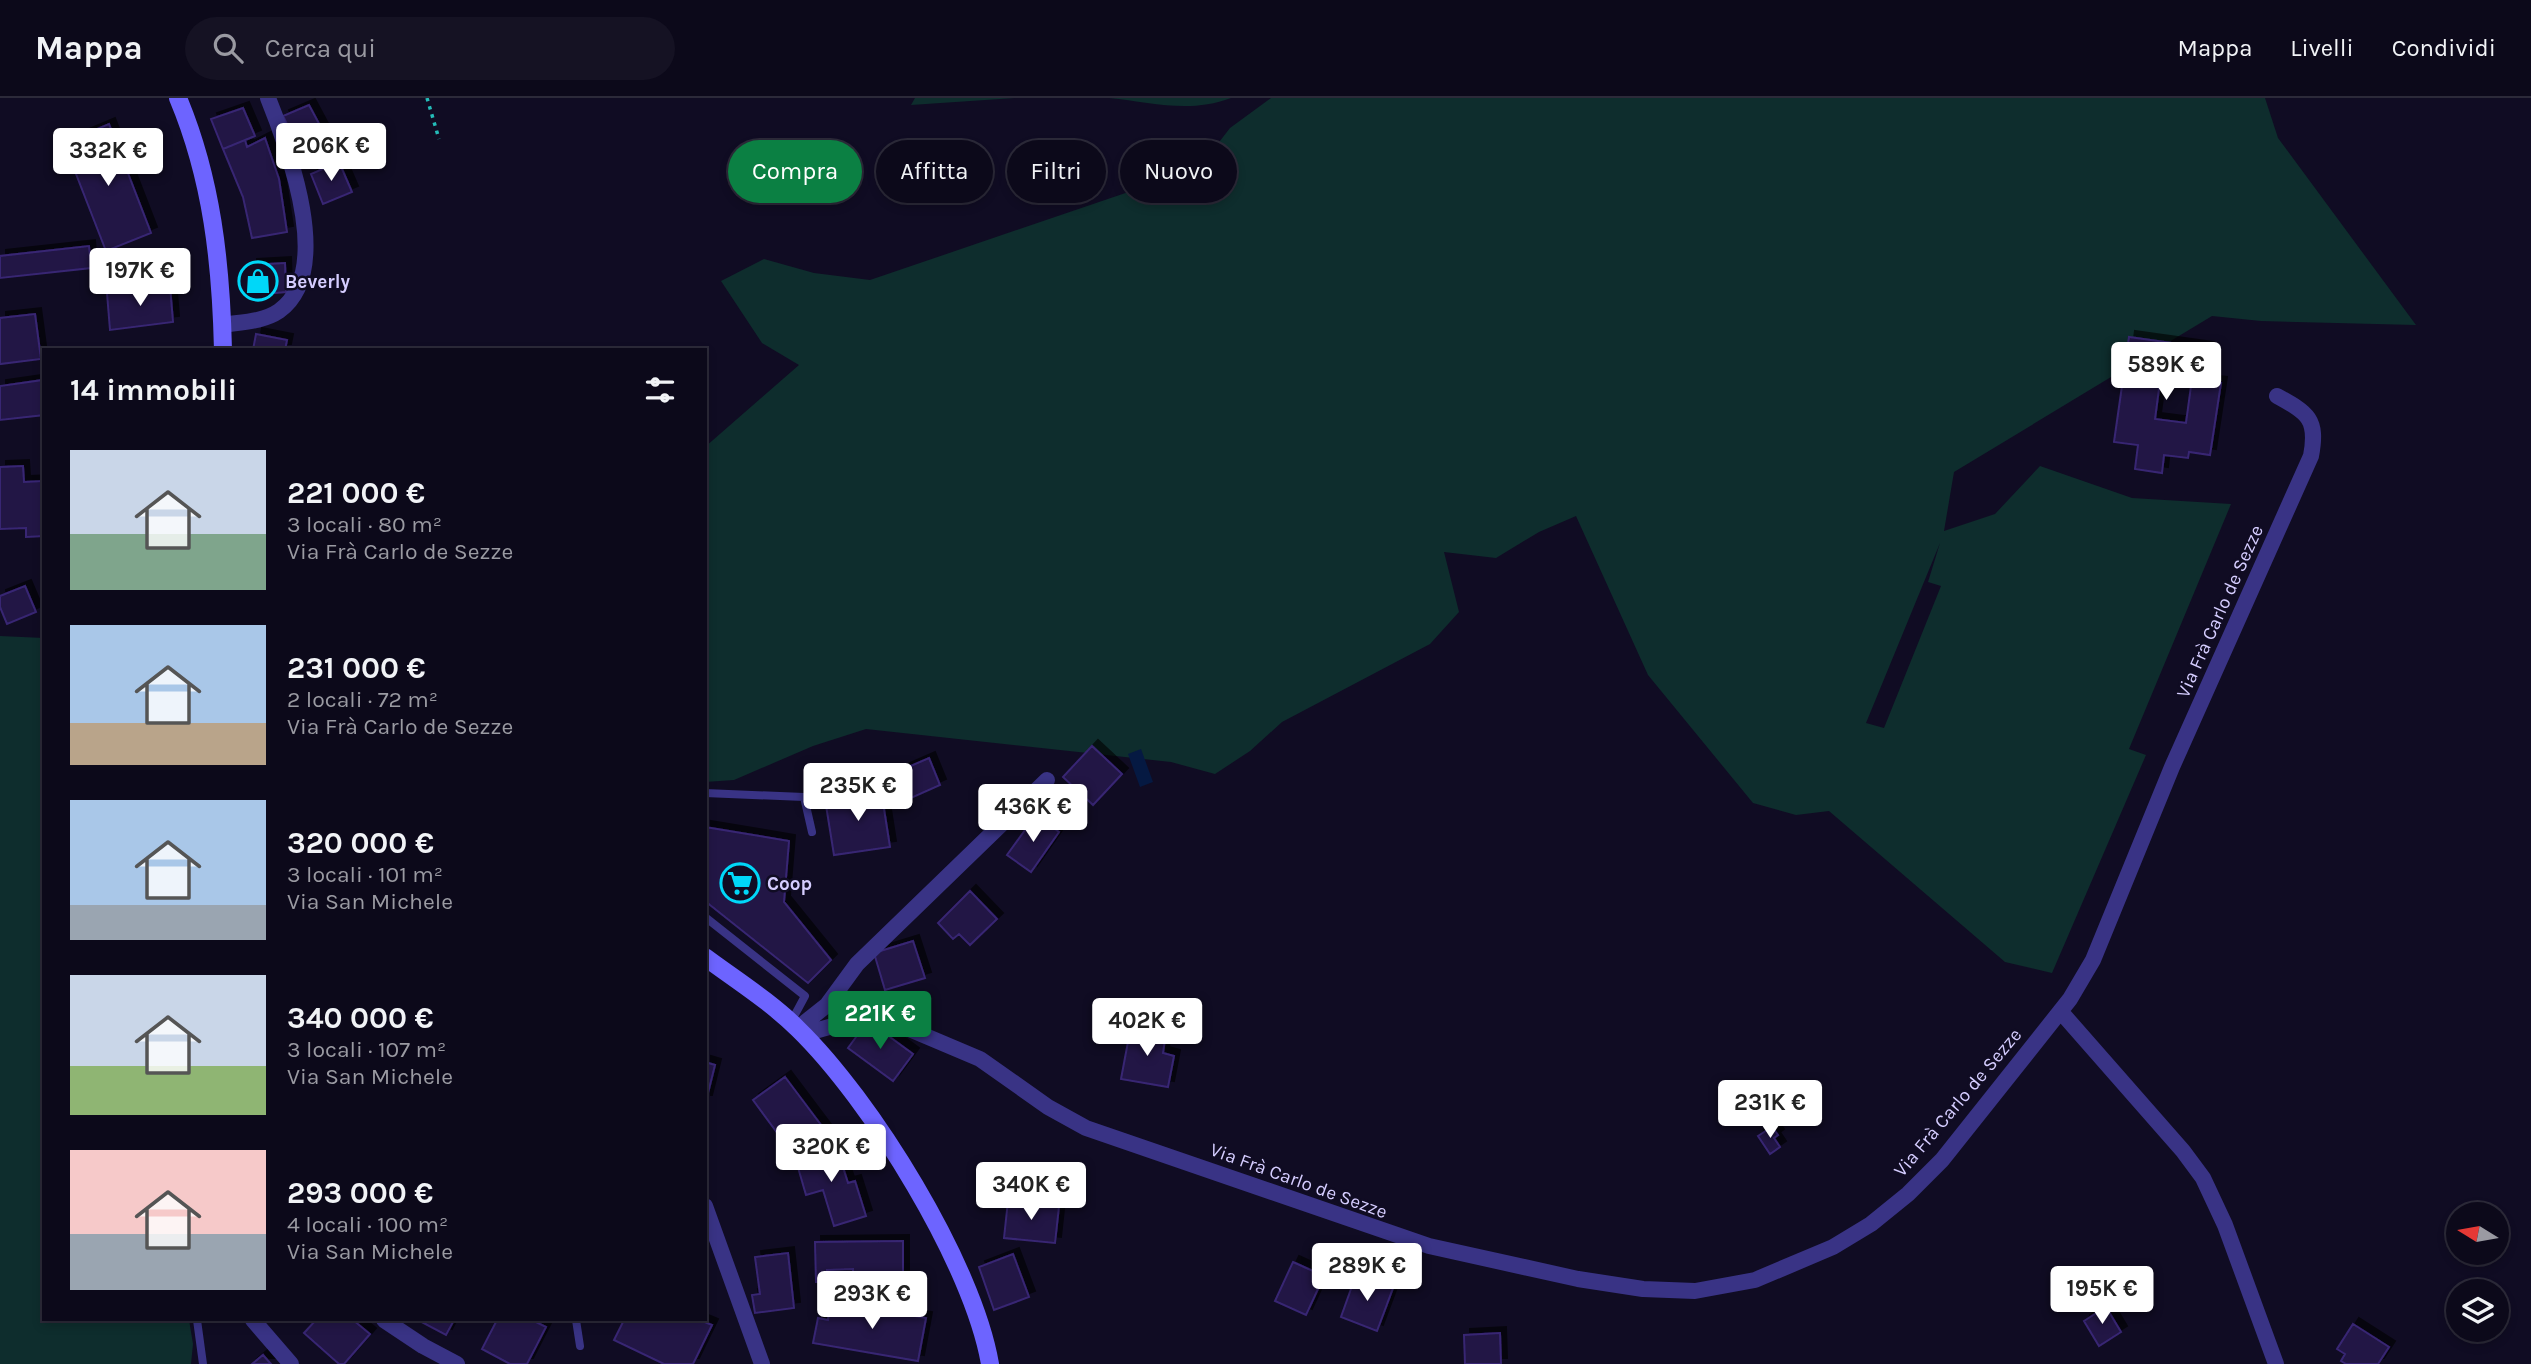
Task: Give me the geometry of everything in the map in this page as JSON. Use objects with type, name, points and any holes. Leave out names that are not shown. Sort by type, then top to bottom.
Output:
[{"type":"main road","points":[[178,98],[197,147],[210,196],[223,348]]},
{"type":"main road","points":[[707,959],[798,1028],[872,1121],[936,1224],[968,1292],[990,1364]]},
{"type":"street","points":[[222,325],[261,319],[278,311],[292,297],[304,270],[306,240],[300,202],[286,148],[268,98]]},
{"type":"street","name":"Via Frà Carlo de Sezze","points":[[798,1028],[854,1020],[877,1020],[902,1026],[980,1059],[1048,1107],[1086,1128],[1387,1234],[1465,1255],[1578,1279],[1643,1289],[1695,1291],[1729,1287],[1779,1271],[1833,1247],[1892,1209],[1942,1160],[2061,1012],[2093,960],[2172,767],[2311,456],[2314,430],[2309,418],[2277,396]]},
{"type":"street","points":[[798,1028],[827,1005],[857,964],[1047,779]]},
{"type":"street","points":[[2061,1012],[2183,1151],[2203,1178],[2225,1225],[2276,1364]]},
{"type":"street","points":[[707,1213],[762,1364]]},
{"type":"street","points":[[254,1321],[291,1364]]},
{"type":"street","points":[[386,1321],[457,1364]]},
{"type":"lane","points":[[707,793],[804,797],[812,832]]},
{"type":"lane","points":[[707,919],[805,996],[798,1028]]},
{"type":"lane","points":[[197,1321],[202,1364]]},
{"type":"lane","points":[[576,1321],[580,1346]]},
{"type":"path","points":[[427,98],[439,139]]},
{"type":"green space","points":[[915,98],[1015,98],[911,105]]},
{"type":"green space","points":[[1109,98],[1231,98],[1215,103],[1185,106]]},
{"type":"green space","points":[[1271,98],[2265,98],[2278,138],[2416,325],[2261,321],[2212,316],[1954,472],[1944,531],[1995,514],[2040,466],[2132,498],[2231,504],[2129,749],[2146,755],[2052,973],[2005,962],[1829,811],[1796,815],[1753,803],[1648,675],[1576,516],[1539,532],[1496,558],[1444,552],[1459,612],[1430,644],[1282,722],[1250,751],[1215,774],[1171,762],[866,729],[813,746],[734,780],[707,782],[707,445],[799,365],[762,343],[721,281],[764,259],[814,273],[870,280],[1096,203],[1106,203],[1106,200],[1120,195],[1120,203],[1237,203],[1237,140],[1221,140],[1230,128]],"holes":[[[1940,543],[1928,582],[1941,586],[1884,728],[1866,723]]]},
{"type":"green space","points":[[0,636],[42,638],[42,1321],[189,1321],[193,1344],[191,1364],[0,1364]]},
{"type":"water","points":[[1141,749],[1153,782],[1140,787],[1128,754]]},
{"type":"building","points":[[309,105],[333,150],[304,159],[283,116]]},
{"type":"building","points":[[243,108],[255,136],[223,149],[211,119]]},
{"type":"building","points":[[109,124],[151,233],[106,251],[64,143]]},
{"type":"building","points":[[265,138],[279,179],[287,232],[252,238],[243,197],[223,149],[245,140],[247,147]]},
{"type":"building","points":[[339,162],[352,192],[323,204],[311,174]]},
{"type":"building","points":[[89,246],[91,268],[0,278],[0,256]]},
{"type":"building","points":[[285,263],[286,292],[253,295],[251,265]]},
{"type":"building","points":[[170,286],[173,322],[110,330],[107,293]]},
{"type":"building","points":[[35,314],[41,359],[0,364],[0,318]]},
{"type":"building","points":[[256,334],[287,340],[285,348],[253,348]]},
{"type":"building","points":[[2129,337],[2208,348],[2203,381],[2221,383],[2210,455],[2189,452],[2188,458],[2164,455],[2162,473],[2135,469],[2138,445],[2114,442]],"holes":[[[2160,381],[2191,386],[2186,423],[2155,419]]]},
{"type":"building","points":[[42,380],[42,415],[0,420],[0,386]]},
{"type":"building","points":[[23,466],[24,482],[42,481],[42,536],[26,537],[26,528],[0,529],[0,467]]},
{"type":"building","points":[[25,586],[36,612],[7,624],[0,607],[0,596]]},
{"type":"building","points":[[1092,746],[1122,774],[1093,805],[1063,777]]},
{"type":"building","points":[[929,758],[940,785],[893,806],[881,779]]},
{"type":"building","points":[[881,790],[890,847],[834,855],[825,799]]},
{"type":"building","points":[[1036,815],[1059,832],[1031,872],[1007,855]]},
{"type":"building","points":[[707,827],[789,841],[784,902],[831,960],[808,983],[707,903]]},
{"type":"building","points":[[970,891],[997,919],[970,945],[959,934],[953,939],[938,923]]},
{"type":"building","points":[[913,941],[925,978],[885,990],[874,953]]},
{"type":"building","points":[[868,1021],[913,1054],[893,1081],[848,1048]]},
{"type":"building","points":[[1131,1026],[1166,1032],[1163,1053],[1174,1056],[1168,1087],[1121,1079]]},
{"type":"building","points":[[707,1063],[715,1065],[707,1097]]},
{"type":"building","points":[[785,1077],[827,1133],[792,1153],[753,1100]]},
{"type":"building","points":[[1772,1127],[1778,1135],[1774,1138],[1780,1147],[1770,1154],[1758,1136]]},
{"type":"building","points":[[836,1145],[848,1183],[855,1181],[866,1216],[834,1226],[823,1190],[806,1195],[795,1157]]},
{"type":"building","points":[[1008,1201],[1059,1206],[1055,1243],[1004,1238]]},
{"type":"building","points":[[903,1241],[903,1281],[853,1281],[853,1269],[827,1270],[828,1282],[816,1282],[815,1242]]},
{"type":"building","points":[[788,1253],[794,1308],[755,1313],[752,1295],[760,1294],[755,1257]]},
{"type":"building","points":[[1013,1254],[1029,1297],[994,1310],[979,1267]]},
{"type":"building","points":[[1293,1262],[1324,1276],[1306,1315],[1275,1301]]},
{"type":"building","points":[[1356,1275],[1393,1288],[1377,1331],[1341,1317]]},
{"type":"building","points":[[831,1302],[926,1318],[918,1361],[813,1343],[818,1318],[828,1320]]},
{"type":"building","points":[[2106,1307],[2121,1332],[2099,1346],[2084,1321]]},
{"type":"building","points":[[315,1321],[354,1321],[370,1334],[344,1364],[339,1364],[304,1333]]},
{"type":"building","points":[[420,1321],[453,1321],[446,1335]]},
{"type":"building","points":[[496,1321],[534,1321],[546,1327],[527,1364],[510,1364],[482,1349]]},
{"type":"building","points":[[624,1321],[702,1321],[712,1325],[693,1364],[664,1364],[614,1340]]},
{"type":"building","points":[[2353,1324],[2389,1347],[2378,1364],[2346,1364],[2341,1361],[2345,1354],[2337,1349]]},
{"type":"building","points":[[1500,1333],[1501,1364],[1465,1364],[1464,1335]]},
{"type":"building","points":[[263,1355],[271,1364],[252,1364]]},
{"type":"place","name":"Beverly","points":[[258,281]]},
{"type":"place","name":"Coop","points":[[740,883]]}]
